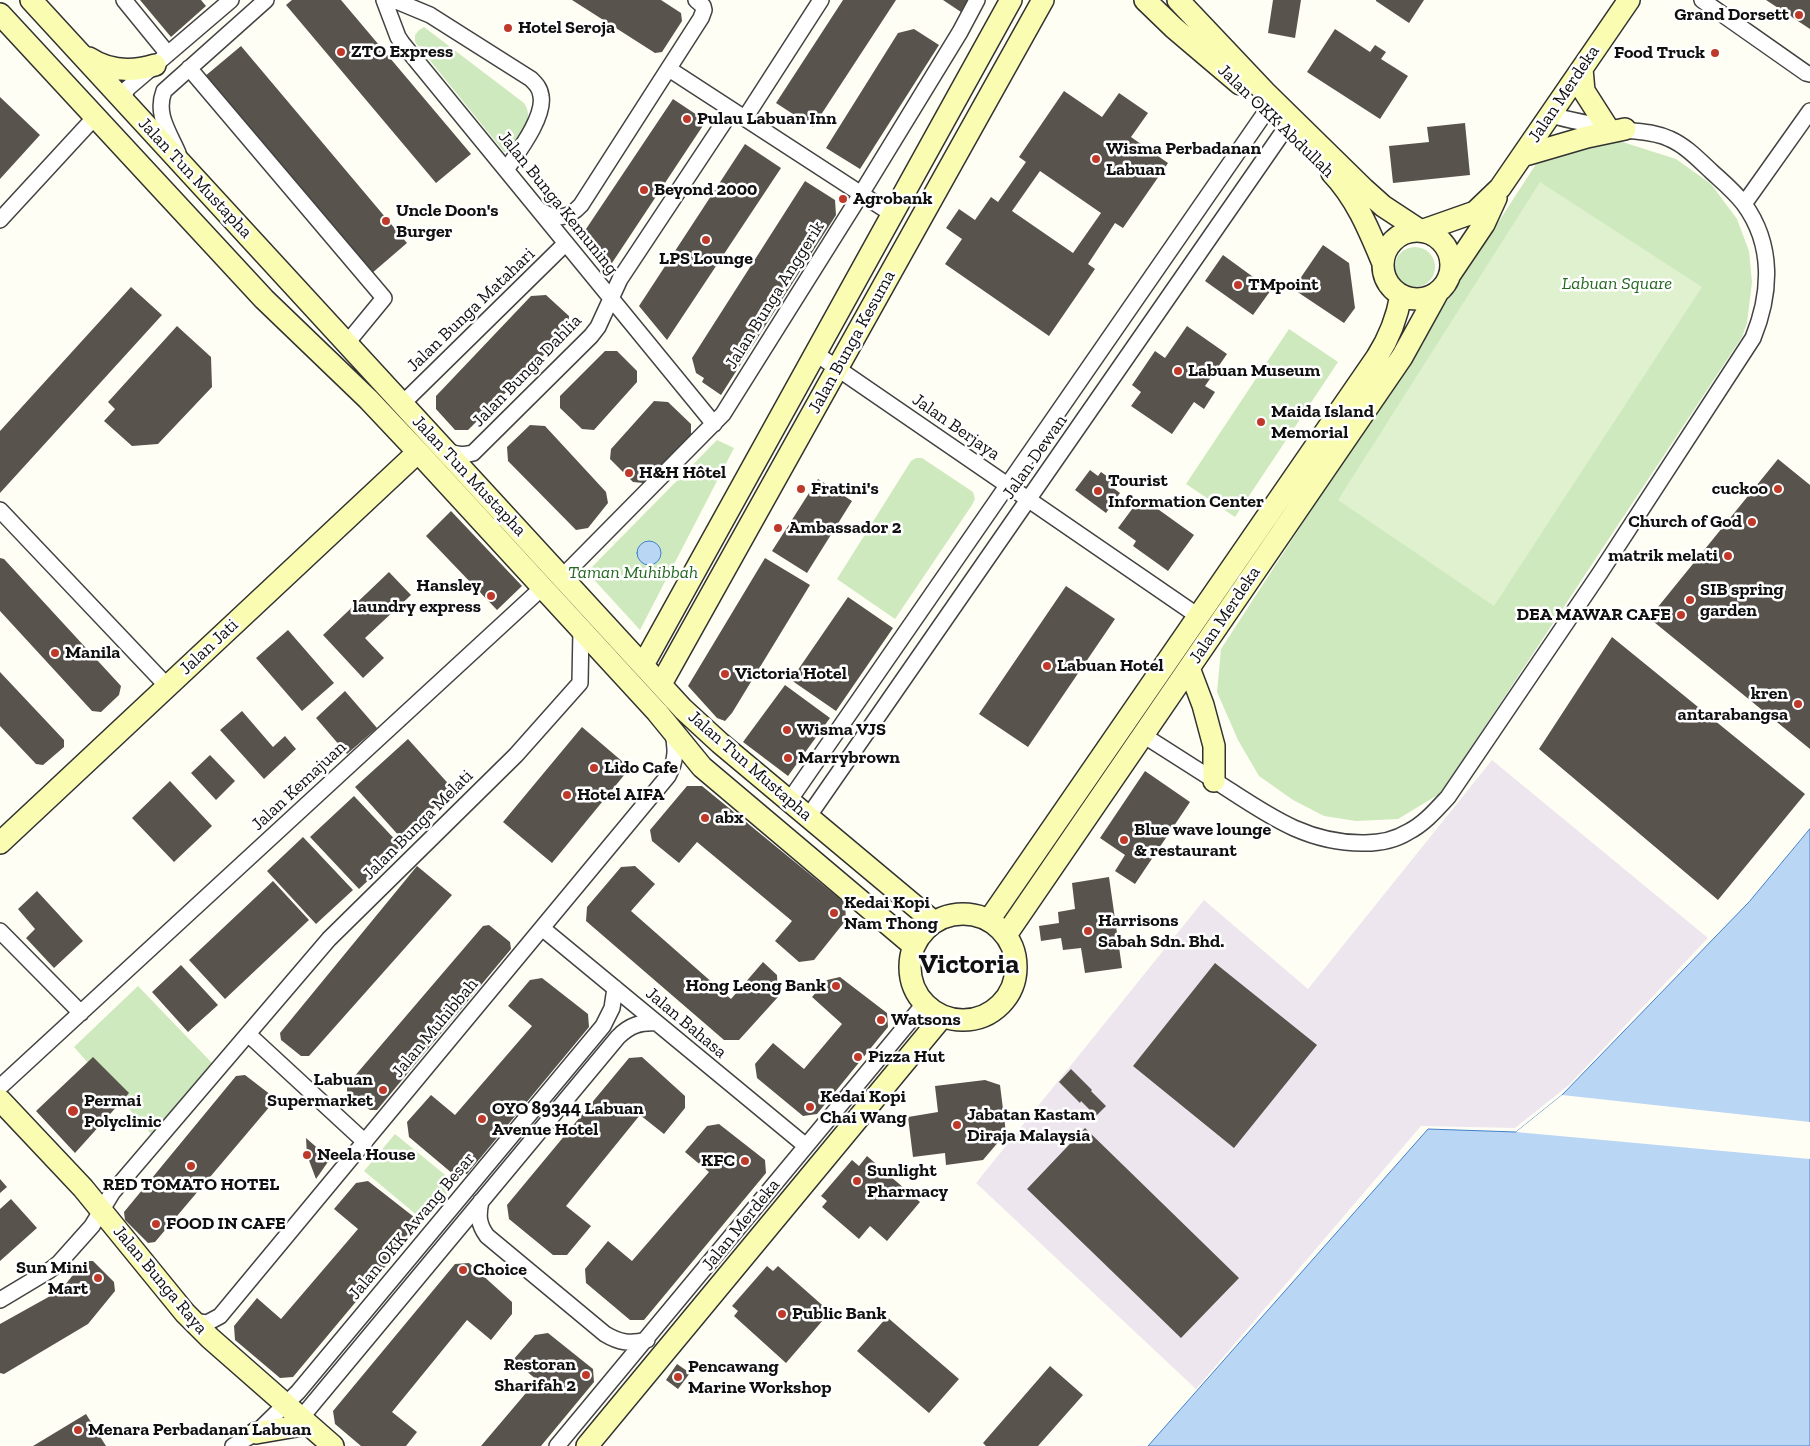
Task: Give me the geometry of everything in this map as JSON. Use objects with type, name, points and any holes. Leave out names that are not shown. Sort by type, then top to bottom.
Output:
[{"type":"main road","name":"Jalan Tun Mustapha","points":[[31,0],[683,709],[720,743],[934,922]]},
{"type":"main road","name":"Jalan Bunga Kesuma","points":[[643,666],[1011,0]]},
{"type":"main road","name":"Jalan Bunga Kesuma","points":[[661,684],[1044,0]]},
{"type":"main road","name":"Jalan OKK Abdullah","points":[[1145,0],[1168,23],[1234,78],[1267,110],[1289,124],[1383,206],[1421,231]]},
{"type":"main road","name":"Jalan OKK Abdullah","points":[[1178,0],[1265,92],[1289,124],[1346,190],[1371,235],[1382,261]]},
{"type":"main road","name":"Jalan Merdeka","points":[[1006,935],[1402,357],[1443,285],[1488,218],[1500,188],[1629,0]]},
{"type":"main road","name":"Jalan Tun Mustapha","points":[[0,14],[264,299],[368,399],[418,452],[657,712],[710,775],[914,946]]},
{"type":"main road","points":[[73,45],[95,62],[123,70],[138,70],[161,60]]},
{"type":"main road","points":[[1522,156],[1616,128],[1584,91],[1582,69]]},
{"type":"main road","points":[[122,98],[116,112],[117,120],[140,166]]},
{"type":"main road","name":"Jalan Merdeka","points":[[1421,231],[1474,212],[1500,188]]},
{"type":"main road","points":[[1421,231],[1432,234],[1440,240],[1450,258],[1450,268],[1443,285],[1430,296],[1420,299],[1401,296],[1392,289],[1386,281],[1382,261],[1391,242],[1405,233],[1421,231]]},
{"type":"main road","name":"Jalan Merdeka","points":[[988,920],[1378,357],[1386,343],[1398,312],[1401,296]]},
{"type":"main road","name":"Jalan Jati","points":[[0,843],[418,452]]},
{"type":"main road","points":[[1189,668],[1203,705],[1214,746],[1214,781]]},
{"type":"main road","points":[[975,915],[988,920],[1006,935],[1014,950],[1017,968],[1014,985],[1006,1000],[993,1012],[977,1020],[960,1021],[942,1017],[932,1012],[915,992],[910,976],[910,961],[914,946],[934,922],[947,916],[975,915]]},
{"type":"main road","name":"Jalan Merdeka","points":[[587,1446],[942,1017]]},
{"type":"main road","name":"Jalan Bunga Raya","points":[[0,1100],[83,1188],[192,1321],[333,1446]]},
{"type":"main road","points":[[256,1433],[298,1416]]},
{"type":"street","points":[[124,0],[161,60]]},
{"type":"street","points":[[122,98],[128,88],[232,0]]},
{"type":"street","points":[[184,167],[162,116],[160,108],[164,91],[266,0]]},
{"type":"street","name":"Jalan Bunga Kemuning","points":[[384,0],[402,43],[714,424]]},
{"type":"street","points":[[394,0],[430,15],[530,79],[538,87],[542,97],[538,118],[506,170]]},
{"type":"street","points":[[745,118],[821,0]]},
{"type":"street","name":"Jalan Bunga Anggerik","points":[[562,577],[723,414],[861,194],[960,32],[977,0]]},
{"type":"street","points":[[1702,0],[1810,74]]},
{"type":"street","points":[[540,211],[558,218],[566,217],[581,205],[704,14],[699,1]]},
{"type":"street","points":[[189,68],[384,298],[347,343]]},
{"type":"street","points":[[669,69],[892,214]]},
{"type":"street","name":"Jalan Bunga Dahlia","points":[[445,450],[465,455],[473,453],[591,336],[598,327],[620,279],[732,110]]},
{"type":"street","name":"Jalan Dewan","points":[[789,801],[1267,110]]},
{"type":"street","points":[[1744,204],[1810,111]]},
{"type":"street","points":[[1143,735],[1269,816],[1299,832],[1325,840],[1351,843],[1380,842],[1408,833],[1432,814],[1448,797],[1600,573],[1753,338],[1766,300],[1768,276],[1764,244],[1753,218],[1744,204],[1702,162],[1684,147],[1670,138],[1648,132],[1568,120],[1551,115]]},
{"type":"street","points":[[0,220],[95,117]]},
{"type":"street","name":"Jalan Dewan","points":[[808,817],[1289,124]]},
{"type":"street","name":"Jalan Bunga Matahari","points":[[403,403],[566,243]]},
{"type":"street","name":"Jalan Berjaya","points":[[815,353],[1198,616]]},
{"type":"street","points":[[0,510],[167,686]]},
{"type":"street","name":"Jalan Kemajuan","points":[[0,1087],[543,587]]},
{"type":"street","name":"Jalan Bunga Melati","points":[[0,1300],[55,1266],[88,1232],[112,1193],[329,939],[516,755],[580,683],[581,629]]},
{"type":"street","points":[[858,701],[879,714]]},
{"type":"street","name":"Jalan Muhibbah","points":[[192,1321],[207,1323],[220,1316],[668,776],[676,755],[676,743],[672,730]]},
{"type":"street","name":"Jalan Bahasa","points":[[542,928],[806,1146]]},
{"type":"street","points":[[0,931],[81,1013]]},
{"type":"street","name":"Jalan OKK Awang Besar","points":[[298,1416],[603,1026],[612,1008],[615,988]]},
{"type":"street","name":"Jalan Merdeka","points":[[557,1446],[647,1340],[924,1004]]},
{"type":"street","name":"Jalan OKK Awang Besar","points":[[233,1446],[256,1433],[298,1416],[618,1036],[636,1024],[657,1023]]},
{"type":"street","points":[[248,1034],[365,1142]]},
{"type":"street","points":[[481,1201],[479,1221],[487,1236],[605,1334],[625,1343],[647,1340]]},
{"type":"shaded area","points":[[1492,760],[1708,938],[1569,1085],[1515,1128],[1421,1126],[1196,1389],[976,1183],[1204,900],[1308,989]]},
{"type":"green space","points":[[424,27],[524,103],[528,115],[526,126],[509,152],[504,152],[415,42],[415,35]]},
{"type":"green space","name":"Labuan Square","points":[[1588,131],[1676,159],[1711,184],[1737,219],[1749,251],[1752,282],[1747,323],[1742,337],[1441,793],[1398,819],[1356,821],[1324,816],[1293,800],[1259,776],[1238,740],[1217,692],[1221,649],[1538,161]]},
{"type":"green space","points":[[1540,182],[1702,287],[1494,606],[1338,500]]},
{"type":"green space","points":[[1419,247],[1426,250],[1432,256],[1435,267],[1434,275],[1426,284],[1419,287],[1411,287],[1404,284],[1396,275],[1395,263],[1398,256],[1407,248]]},
{"type":"green space","points":[[1289,329],[1338,362],[1235,517],[1186,484]]},
{"type":"green space","name":"Taman Muhibbah","points":[[717,440],[734,448],[640,630],[587,572]]},
{"type":"green space","points":[[916,458],[922,458],[973,492],[975,499],[895,619],[837,579],[911,461]]},
{"type":"green space","points":[[138,986],[213,1064],[153,1136],[74,1047]]},
{"type":"green space","points":[[395,1134],[455,1183],[424,1221],[364,1171]]},
{"type":"water","points":[[649,541],[654,542],[660,548],[660,558],[654,564],[649,565],[644,564],[638,558],[637,553],[638,548],[644,542]]},
{"type":"water","points":[[1810,829],[1810,1446],[1148,1446],[1428,1129],[1516,1132],[1562,1095],[1749,902]]},
{"type":"pier","points":[[1562,1095],[1810,1122],[1810,1159],[1516,1132]]},
{"type":"building","points":[[140,0],[201,0],[206,6],[171,37]]},
{"type":"building","points":[[292,0],[341,0],[471,154],[436,183],[286,5]]},
{"type":"building","points":[[572,0],[661,0],[681,13],[682,21],[662,52],[655,53]]},
{"type":"building","points":[[843,0],[896,0],[813,127],[776,103]]},
{"type":"building","points":[[943,0],[969,0],[961,12]]},
{"type":"building","points":[[1273,0],[1301,0],[1295,38],[1268,33]]},
{"type":"building","points":[[1376,0],[1424,0],[1409,23]]},
{"type":"building","name":"Grand Dorsett","points":[[1766,0],[1810,0],[1810,29]]},
{"type":"building","points":[[914,29],[939,45],[860,169],[826,148],[898,33]]},
{"type":"building","points":[[1335,29],[1370,52],[1375,45],[1386,52],[1381,59],[1408,76],[1380,119],[1307,72]]},
{"type":"building","points":[[241,46],[407,243],[371,274],[204,77]]},
{"type":"building","points":[[1064,91],[1102,117],[1119,93],[1148,113],[1131,137],[1168,163],[1123,228],[1115,223],[1088,264],[1095,269],[1049,336],[945,264],[962,239],[946,228],[959,209],[975,220],[991,197],[998,202],[1026,162],[1019,157]],"holes":[[[1040,171],[1101,213],[1073,253],[1012,211]]]},
{"type":"building","points":[[0,97],[40,135],[0,179]]},
{"type":"building","points":[[673,99],[706,121],[612,263],[602,256],[604,254],[580,238]]},
{"type":"building","points":[[1465,123],[1470,175],[1393,183],[1389,146],[1429,142],[1427,127]]},
{"type":"building","points":[[745,144],[781,168],[667,340],[639,306]]},
{"type":"building","points":[[805,181],[835,200],[836,215],[721,395],[702,382],[704,378],[696,373],[692,358]]},
{"type":"building","points":[[1323,245],[1349,263],[1355,308],[1344,323],[1293,289]]},
{"type":"building","name":"TMpoint","points":[[1223,255],[1271,290],[1253,315],[1205,281]]},
{"type":"building","points":[[131,287],[162,315],[0,493],[0,431]]},
{"type":"building","points":[[546,295],[569,316],[568,331],[468,430],[455,430],[436,409],[436,396],[531,296]]},
{"type":"building","points":[[177,326],[211,357],[212,387],[158,444],[132,446],[104,421],[115,409],[108,402]]},
{"type":"building","name":"Labuan Museum","points":[[1187,326],[1227,354],[1205,386],[1215,392],[1204,409],[1194,402],[1172,434],[1131,406],[1141,392],[1132,385],[1155,351],[1165,358]]},
{"type":"building","points":[[605,351],[617,351],[637,371],[637,382],[594,430],[582,429],[560,408],[560,396]]},
{"type":"building","points":[[654,401],[668,402],[691,424],[691,436],[643,483],[633,482],[610,459],[611,449]]},
{"type":"building","points":[[530,425],[545,426],[606,492],[608,503],[588,528],[576,530],[508,461],[507,447]]},
{"type":"building","points":[[1778,459],[1810,485],[1810,749],[1649,618]]},
{"type":"building","name":"Tourist Information Center","points":[[1090,470],[1098,476],[1101,472],[1115,482],[1112,487],[1120,493],[1106,513],[1075,490]]},
{"type":"building","points":[[818,479],[852,501],[807,573],[772,551]]},
{"type":"building","points":[[1141,497],[1194,535],[1168,571],[1133,546],[1136,541],[1118,528]]},
{"type":"building","points":[[451,511],[522,586],[497,610],[426,536]]},
{"type":"building","points":[[0,558],[4,559],[121,686],[119,695],[101,712],[92,711],[0,611]]},
{"type":"building","points":[[765,558],[810,585],[732,713],[725,721],[717,718],[688,686]]},
{"type":"building","points":[[389,572],[411,595],[365,638],[384,658],[363,678],[323,635]]},
{"type":"building","name":"Labuan Hotel","points":[[1066,586],[1115,619],[1028,747],[979,714]]},
{"type":"building","points":[[848,597],[893,628],[836,711],[791,680]]},
{"type":"building","points":[[288,630],[334,683],[302,711],[256,658]]},
{"type":"building","points":[[1612,637],[1805,794],[1718,900],[1539,749]]},
{"type":"building","points":[[0,672],[64,740],[64,747],[43,765],[36,764],[0,726]]},
{"type":"building","name":"Wisma VJS","points":[[785,685],[830,718],[788,776],[743,742]]},
{"type":"building","points":[[345,691],[377,728],[347,754],[316,718]]},
{"type":"building","points":[[242,711],[273,747],[285,736],[296,749],[264,779],[220,730]]},
{"type":"building","name":"Hotel AIFA","points":[[582,727],[630,768],[552,863],[503,822]]},
{"type":"building","points":[[408,739],[454,790],[401,838],[355,787]]},
{"type":"building","points":[[210,755],[235,781],[216,800],[191,773]]},
{"type":"building","points":[[1145,771],[1190,802],[1135,884],[1115,871],[1125,855],[1100,838]]},
{"type":"building","points":[[170,781],[212,826],[174,862],[132,818]]},
{"type":"building","points":[[687,786],[702,786],[845,903],[846,920],[814,960],[799,962],[775,941],[792,921],[697,842],[679,863],[652,841],[650,830]]},
{"type":"building","points":[[354,796],[403,848],[359,889],[310,837]]},
{"type":"building","points":[[303,837],[353,890],[316,924],[267,871]]},
{"type":"building","points":[[417,866],[452,895],[309,1056],[301,1056],[281,1040],[280,1033]]},
{"type":"building","points":[[635,866],[655,884],[631,911],[731,999],[763,962],[777,975],[778,997],[739,1040],[724,1040],[586,921],[587,907],[621,867]]},
{"type":"building","name":"Harrisons Sabah Sdn. Bhd.","points":[[1109,877],[1122,968],[1085,973],[1081,948],[1063,950],[1061,938],[1041,941],[1039,926],[1059,923],[1058,912],[1075,909],[1072,883]]},
{"type":"building","points":[[273,881],[309,920],[225,999],[189,960]]},
{"type":"building","points":[[37,891],[83,941],[54,968],[26,938],[35,929],[18,909]]},
{"type":"building","points":[[489,925],[510,942],[511,949],[377,1110],[370,1110],[347,1092],[347,1085],[483,926]]},
{"type":"building","points":[[1215,963],[1317,1045],[1234,1148],[1133,1066]]},
{"type":"building","points":[[181,965],[218,1005],[188,1032],[152,992]]},
{"type":"building","points":[[840,977],[887,1013],[888,1027],[817,1114],[803,1116],[757,1078],[755,1064],[773,1043],[804,1069],[842,1024],[812,997],[827,980]]},
{"type":"building","points":[[542,978],[588,1014],[589,1027],[467,1174],[453,1174],[409,1137],[407,1122],[431,1095],[455,1115],[532,1026],[508,1006],[530,980]]},
{"type":"building","points":[[93,1057],[129,1093],[75,1153],[36,1111]]},
{"type":"building","points":[[642,1057],[685,1096],[685,1108],[664,1134],[640,1115],[566,1206],[591,1226],[567,1255],[553,1255],[509,1219],[507,1205],[629,1058]]},
{"type":"building","points":[[1071,1069],[1106,1106],[1096,1116],[1059,1082]]},
{"type":"building","points":[[245,1075],[271,1095],[271,1105],[155,1242],[148,1243],[125,1220],[124,1212],[236,1076]]},
{"type":"building","name":"Jabatan Kastam Diraja Malaysia","points":[[985,1080],[1000,1085],[1006,1133],[983,1160],[946,1165],[945,1153],[913,1157],[908,1117],[938,1112],[935,1086]]},
{"type":"building","points":[[719,1124],[765,1160],[766,1173],[644,1320],[630,1320],[586,1283],[585,1269],[608,1241],[632,1261],[709,1172],[685,1152],[707,1126]]},
{"type":"building","points":[[1085,1128],[1239,1278],[1181,1338],[1027,1189]]},
{"type":"building","name":"Neela House","points":[[306,1138],[330,1159],[316,1179],[307,1155]]},
{"type":"building","points":[[867,1156],[920,1202],[887,1241],[870,1226],[859,1239],[822,1207],[827,1201],[821,1196],[852,1160],[859,1166]]},
{"type":"building","points":[[0,1179],[7,1187],[0,1193]]},
{"type":"building","points":[[368,1181],[414,1217],[415,1231],[293,1377],[280,1378],[235,1340],[234,1326],[257,1298],[281,1319],[358,1229],[334,1209],[356,1183]]},
{"type":"building","points":[[11,1199],[37,1228],[0,1261],[0,1209]]},
{"type":"building","points":[[84,1261],[93,1261],[114,1282],[115,1291],[88,1324],[4,1374],[0,1373],[0,1324],[61,1290]]},
{"type":"building","points":[[469,1263],[512,1302],[512,1314],[491,1340],[467,1320],[392,1412],[417,1432],[406,1446],[361,1446],[335,1424],[333,1411],[455,1264]]},
{"type":"building","name":"Public Bank","points":[[767,1266],[773,1271],[778,1266],[830,1312],[786,1363],[734,1316],[738,1311],[732,1306]]},
{"type":"building","points":[[887,1317],[959,1379],[929,1413],[857,1351]]},
{"type":"building","points":[[548,1333],[593,1369],[594,1382],[541,1446],[481,1446],[537,1380],[513,1360],[535,1335]]},
{"type":"building","name":"Pencawang Marine Workshop","points":[[677,1364],[690,1373],[678,1389],[666,1380]]},
{"type":"building","points":[[1050,1366],[1083,1395],[1038,1446],[986,1446],[983,1443]]},
{"type":"building","name":"Menara Perbadanan Labuan","points":[[86,1414],[106,1446],[33,1446]]},
{"type":"place","name":"Grand Dorsett","points":[[1799,15]]},
{"type":"place","name":"Hotel Seroja","points":[[508,28]]},
{"type":"place","name":"ZTO Express","points":[[341,52]]},
{"type":"place","name":"Food Truck","points":[[1715,53]]},
{"type":"place","name":"Pulau Labuan Inn","points":[[687,119]]},
{"type":"place","name":"Wisma Perbadanan Labuan","points":[[1096,159]]},
{"type":"place","name":"Beyond 2000","points":[[644,190]]},
{"type":"place","name":"Agrobank","points":[[843,199]]},
{"type":"place","name":"Uncle Doon's Burger","points":[[386,221]]},
{"type":"place","name":"LPS Lounge","points":[[706,240]]},
{"type":"place","name":"TMpoint","points":[[1238,285]]},
{"type":"place","name":"Labuan Museum","points":[[1178,371]]},
{"type":"place","name":"Maida Island Memorial","points":[[1261,422]]},
{"type":"place","name":"H&H Hôtel","points":[[629,473]]},
{"type":"place","name":"Fratini's","points":[[801,489]]},
{"type":"place","name":"cuckoo","points":[[1778,489]]},
{"type":"place","name":"Tourist Information Center","points":[[1098,491]]},
{"type":"place","name":"Church of God","points":[[1752,522]]},
{"type":"place","name":"Ambassador 2","points":[[778,528]]},
{"type":"place","name":"matrik melati","points":[[1728,556]]},
{"type":"place","name":"Hansley laundry express","points":[[491,596]]},
{"type":"place","name":"SIB spring garden","points":[[1690,600]]},
{"type":"place","name":"DEA MAWAR CAFE","points":[[1681,615]]},
{"type":"place","name":"Manila","points":[[55,653]]},
{"type":"place","name":"Labuan Hotel","points":[[1047,666]]},
{"type":"place","name":"Victoria Hotel","points":[[725,674]]},
{"type":"place","name":"kren antarabangsa","points":[[1798,704]]},
{"type":"place","name":"Wisma VJS","points":[[787,730]]},
{"type":"place","name":"Marrybrown","points":[[788,758]]},
{"type":"place","name":"Lido Cafe","points":[[594,768]]},
{"type":"place","name":"Hotel AIFA","points":[[567,795]]},
{"type":"place","name":"abx","points":[[705,818]]},
{"type":"place","name":"Blue wave lounge & restaurant","points":[[1124,840]]},
{"type":"place","name":"Kedai Kopi Nam Thong","points":[[834,913]]},
{"type":"place","name":"Harrisons Sabah Sdn. Bhd.","points":[[1088,931]]},
{"type":"place","name":"Hong Leong Bank","points":[[836,986]]},
{"type":"place","name":"Watsons","points":[[881,1020]]},
{"type":"place","name":"Pizza Hut","points":[[858,1057]]},
{"type":"place","name":"Labuan Supermarket","points":[[383,1090]]},
{"type":"place","name":"Kedai Kopi Chai Wang","points":[[810,1107]]},
{"type":"place","name":"Permai Polyclinic","points":[[73,1111]]},
{"type":"place","name":"OYO 89344 Labuan Avenue Hotel","points":[[482,1119]]},
{"type":"place","name":"Jabatan Kastam Diraja Malaysia","points":[[957,1125]]},
{"type":"place","name":"Neela House","points":[[307,1155]]},
{"type":"place","name":"KFC","points":[[745,1161]]},
{"type":"place","name":"RED TOMATO HOTEL","points":[[191,1166]]},
{"type":"place","name":"Sunlight Pharmacy","points":[[857,1181]]},
{"type":"place","name":"FOOD IN CAFE","points":[[156,1224]]},
{"type":"place","name":"Choice","points":[[463,1270]]},
{"type":"place","name":"Sun Mini Mart","points":[[98,1278]]},
{"type":"place","name":"Public Bank","points":[[782,1314]]},
{"type":"place","name":"Restoran Sharifah 2","points":[[586,1375]]},
{"type":"place","name":"Pencawang Marine Workshop","points":[[678,1377]]},
{"type":"place","name":"Menara Perbadanan Labuan","points":[[78,1430]]},
{"type":"district","name":"Victoria","points":[[969,965]]}]
